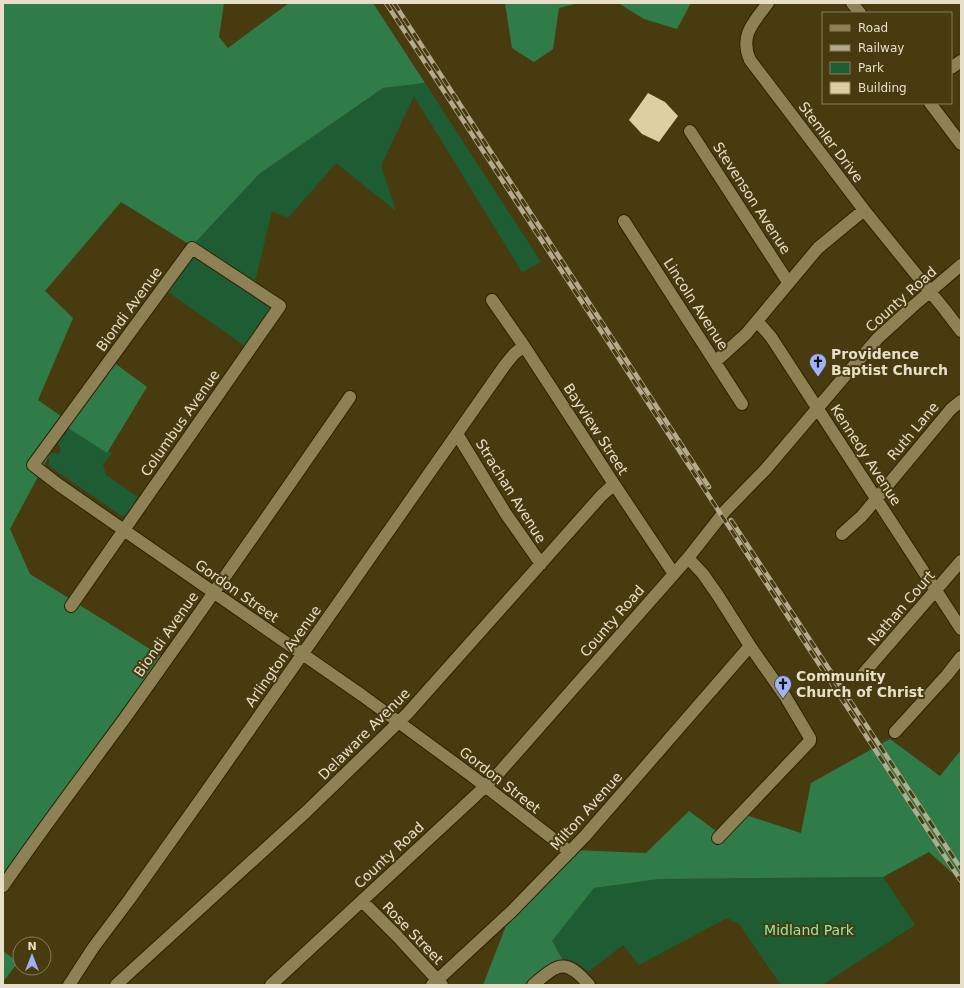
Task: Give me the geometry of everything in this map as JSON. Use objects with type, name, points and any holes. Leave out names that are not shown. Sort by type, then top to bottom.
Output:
[{"type":"street","name":"Stemler Drive","points":[[768,3],[749,29],[746,37],[747,52],[750,60],[864,210],[961,331]]},
{"type":"street","points":[[852,3],[859,12]]},
{"type":"street","points":[[952,67],[961,61]]},
{"type":"street","points":[[931,104],[961,144]]},
{"type":"street","name":"Stevenson Avenue","points":[[690,131],[788,282]]},
{"type":"street","points":[[716,362],[757,321],[788,282],[818,248],[864,210]]},
{"type":"street","name":"Lincoln Avenue","points":[[624,221],[742,404]]},
{"type":"street","name":"Biondi Avenue","points":[[33,465],[192,248],[231,273]]},
{"type":"street","name":"County Road","points":[[271,985],[485,786],[550,716],[688,558],[725,511],[765,470],[878,338],[961,265]]},
{"type":"street","name":"Columbus Avenue","points":[[71,606],[280,306],[231,273]]},
{"type":"street","name":"Bayview Street","points":[[492,300],[524,346],[674,574]]},
{"type":"street","name":"Kennedy Avenue","points":[[757,321],[771,337],[961,629]]},
{"type":"street","name":"Arlington Avenue","points":[[69,985],[93,948],[208,789],[505,365],[514,354],[524,346]]},
{"type":"street","name":"Biondi Avenue","points":[[3,886],[40,832],[125,718],[214,593],[350,397]]},
{"type":"street","name":"Ruth Lane","points":[[842,534],[862,516],[951,409],[961,402]]},
{"type":"street","name":"Strachan Avenue","points":[[457,434],[506,514],[541,564]]},
{"type":"street","name":"Gordon Street","points":[[33,465],[58,485],[399,723],[485,786],[570,852]]},
{"type":"street","name":"Delaware Avenue","points":[[116,985],[307,811],[399,723],[601,496],[614,484]]},
{"type":"street","points":[[688,558],[703,574],[718,594],[750,646],[785,696],[810,738],[810,741],[718,838]]},
{"type":"street","name":"Nathan Court","points":[[863,674],[961,561]]},
{"type":"street","name":"Milton Avenue","points":[[437,983],[512,912],[570,852],[750,646]]},
{"type":"street","points":[[895,732],[947,675],[961,657]]},
{"type":"street","name":"Rose Street","points":[[362,901],[397,936],[437,983]]},
{"type":"street","points":[[538,981],[552,969],[560,966],[569,967],[577,972],[589,985]]},
{"type":"green space","points":[[3,3],[224,3],[219,37],[228,48],[289,3],[373,3],[425,83],[383,88],[259,174],[192,246],[121,202],[45,291],[73,318],[38,400],[68,421],[109,359],[147,387],[107,453],[65,426],[10,529],[30,574],[166,659],[3,883]]},
{"type":"green space","points":[[505,3],[580,3],[559,8],[553,49],[534,62],[512,48]]},
{"type":"green space","points":[[618,3],[691,3],[677,29],[644,19]]},
{"type":"green space","points":[[425,83],[541,262],[522,272],[414,96],[381,166],[396,211],[336,163],[288,218],[272,211],[253,290],[281,310],[252,351],[165,290],[192,246],[259,174],[383,88]]},
{"type":"green space","points":[[71,426],[112,453],[103,464],[106,475],[138,497],[126,515],[122,516],[49,466],[49,457],[52,453],[58,454],[61,450],[58,443]]},
{"type":"green space","points":[[890,739],[940,776],[961,750],[961,881],[929,852],[883,877],[659,879],[594,888],[552,941],[566,965],[539,985],[483,985],[509,918],[574,850],[646,853],[689,811],[724,837],[746,815],[801,833],[811,783]]},
{"type":"green space","name":"Midland Park","points":[[883,877],[915,925],[822,985],[781,985],[739,924],[727,918],[639,965],[623,945],[588,972],[577,963],[563,959],[552,941],[594,888],[659,879]]},
{"type":"green space","points":[[3,951],[12,958],[12,970],[3,982]]},
{"type":"building","points":[[648,93],[665,102],[678,116],[659,142],[642,134],[629,120]]},
{"type":"railway","points":[[386,3],[961,881]]},
{"type":"railway","points":[[394,3],[709,487]]},
{"type":"railway","points":[[731,520],[961,869]]},
{"type":"place","name":"Providence Baptist Church","points":[[818,377]]},
{"type":"place","name":"Community Church of Christ","points":[[783,699]]}]
